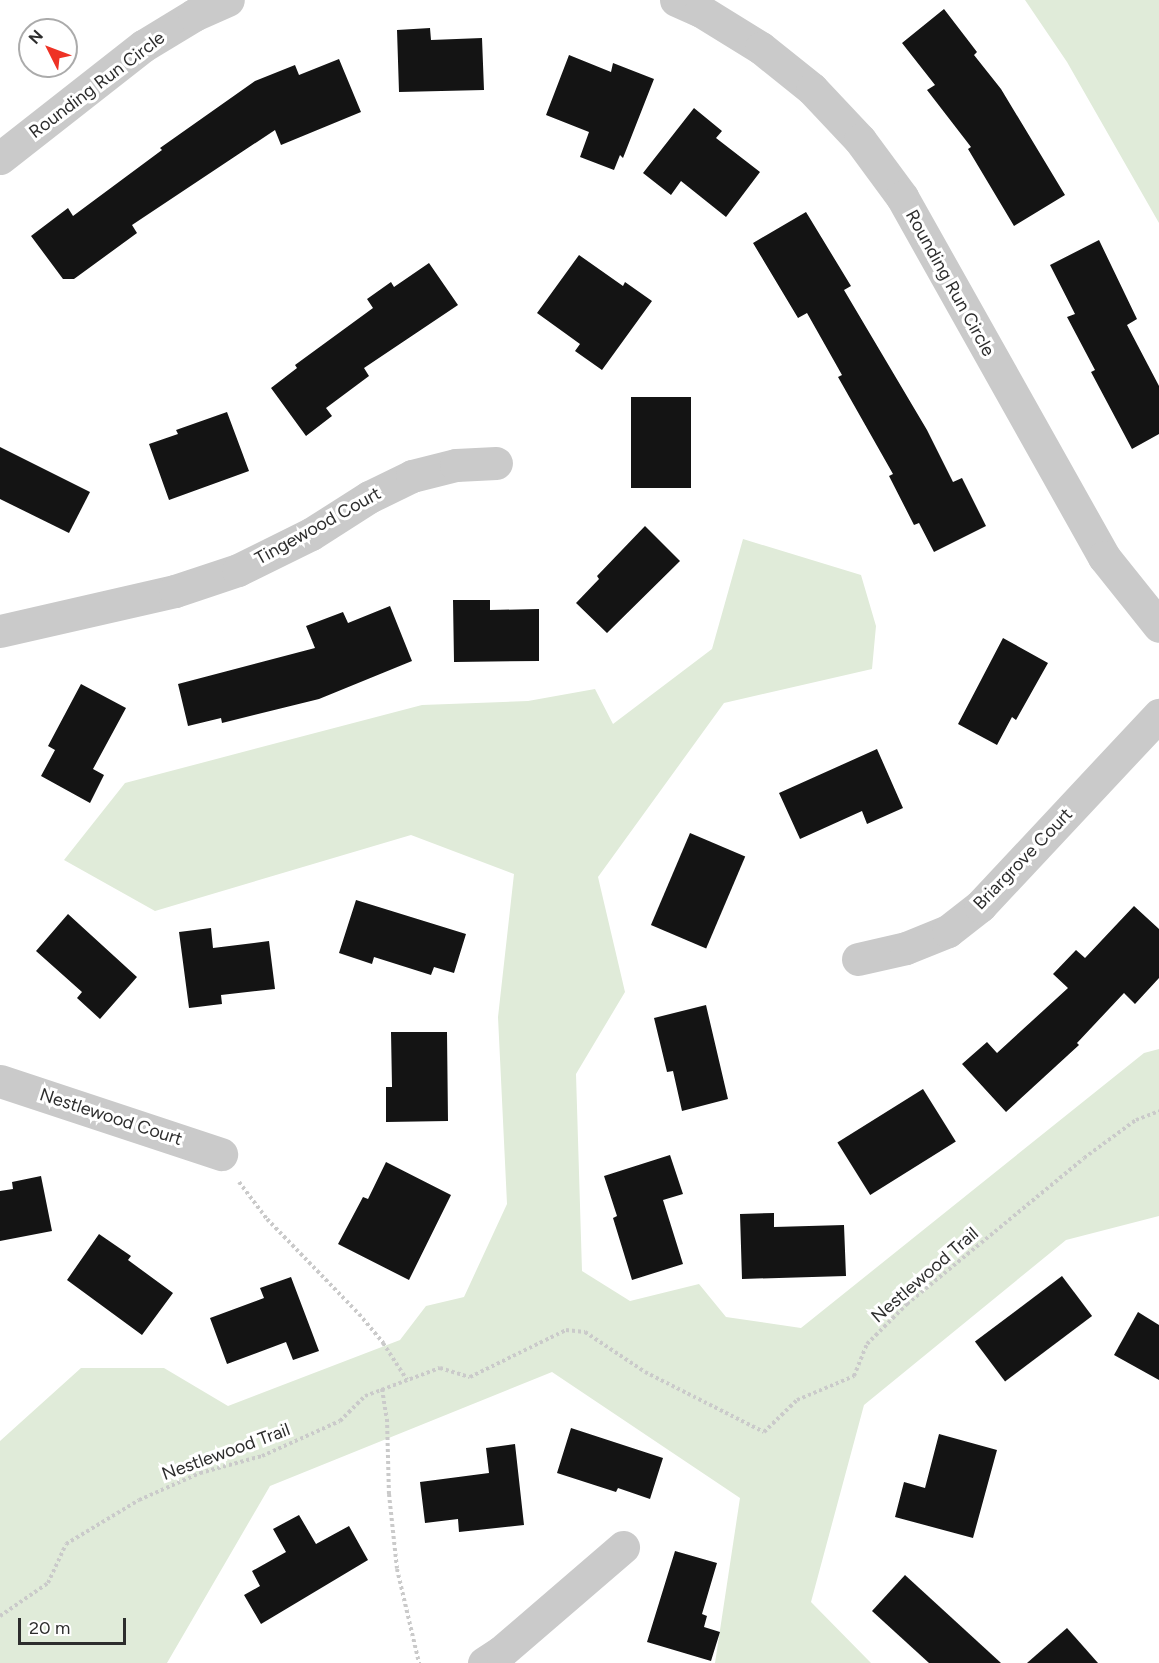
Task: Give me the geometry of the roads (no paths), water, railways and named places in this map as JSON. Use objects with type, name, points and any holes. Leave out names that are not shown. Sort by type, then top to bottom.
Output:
[{"type":"street","name":"Rounding Run Circle","points":[[0,158],[143,46],[194,15],[228,0]]},
{"type":"street","name":"Rounding Run Circle","points":[[676,0],[701,11],[761,48],[812,89],[860,140],[902,197],[1104,556],[1159,626]]},
{"type":"street","name":"Tingewood Court","points":[[0,631],[196,584],[238,570],[311,534],[369,497],[411,476],[456,465],[496,464]]},
{"type":"street","name":"Briargrove Court","points":[[858,958],[906,948],[927,940],[948,931],[980,906],[1159,715]]},
{"type":"street","name":"Nestlewood Court","points":[[0,1081],[221,1154]]},
{"type":"street","points":[[483,1663],[501,1653],[623,1547]]}]
